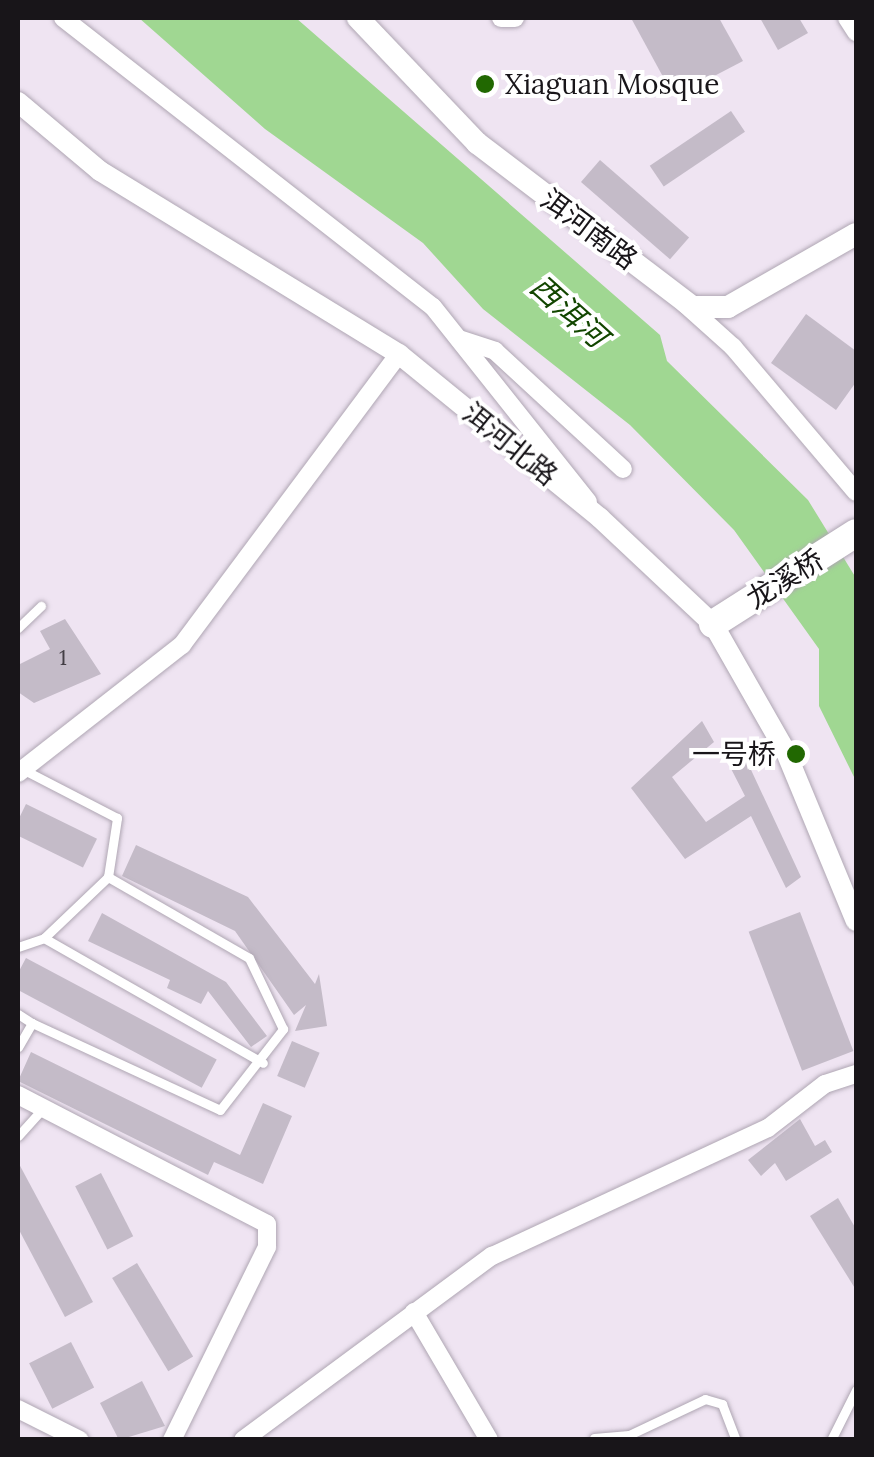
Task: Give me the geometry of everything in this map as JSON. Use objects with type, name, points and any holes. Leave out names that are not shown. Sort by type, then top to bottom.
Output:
[{"type":"main road","name":"洱河南路","points":[[358,18],[478,143],[683,302]]},
{"type":"main road","points":[[683,302],[728,307],[856,234]]},
{"type":"main road","name":"龙溪桥","points":[[713,624],[856,533]]},
{"type":"street","points":[[63,18],[225,152],[380,263],[459,339],[600,518]]},
{"type":"street","points":[[847,18],[856,32]]},
{"type":"street","name":"洱河北路","points":[[18,102],[100,171],[399,354],[600,518],[713,624],[785,750],[856,921]]},
{"type":"street","points":[[683,302],[733,347],[856,492]]},
{"type":"street","points":[[459,339],[495,350],[623,469]]},
{"type":"street","points":[[20,770],[182,645],[399,354]]},
{"type":"street","points":[[243,1440],[492,1256],[768,1128],[825,1084],[856,1074]]},
{"type":"street","points":[[18,1095],[267,1224],[267,1247],[172,1440]]},
{"type":"street","points":[[414,1312],[489,1440]]},
{"type":"street","points":[[18,1409],[80,1440]]},
{"type":"lane","points":[[18,628],[41,606]]},
{"type":"lane","points":[[18,947],[44,938],[108,877],[116,818],[20,770]]},
{"type":"lane","points":[[18,1014],[220,1110],[263,1063],[283,1029],[250,958],[108,877]]},
{"type":"lane","points":[[44,938],[263,1063]]},
{"type":"lane","points":[[18,1047],[32,1023]]},
{"type":"lane","points":[[18,1136],[43,1108]]},
{"type":"lane","points":[[831,1440],[856,1390]]},
{"type":"lane","points":[[594,1438],[629,1436],[705,1399],[722,1404],[736,1440]]},
{"type":"water","name":"西洱河","points":[[139,18],[296,18],[660,335],[667,361],[808,500],[856,578],[856,781],[819,706],[819,649],[734,530],[630,425],[483,309],[423,243],[265,129]]},
{"type":"building","points":[[631,18],[719,18],[743,61],[674,97]]},
{"type":"building","points":[[760,18],[799,18],[808,33],[778,50]]},
{"type":"building","points":[[731,111],[745,132],[664,187],[650,166]]},
{"type":"building","points":[[600,160],[689,237],[670,259],[581,182]]},
{"type":"building","points":[[806,314],[856,351],[856,382],[836,410],[771,363]]},
{"type":"building","points":[[65,619],[101,674],[34,703],[18,692],[18,665],[50,649],[40,631]]},
{"type":"building","points":[[702,721],[714,742],[672,777],[706,822],[745,796],[723,753],[739,744],[801,877],[786,888],[751,816],[685,859],[631,788]]},
{"type":"building","points":[[26,804],[97,839],[83,867],[18,836],[18,820]]},
{"type":"building","points":[[136,845],[248,897],[315,984],[319,974],[327,1026],[295,1031],[306,1005],[294,1015],[235,931],[122,876]]},
{"type":"building","points":[[800,912],[853,1051],[802,1071],[749,932]]},
{"type":"building","points":[[102,913],[226,982],[267,1036],[251,1047],[208,991],[201,1004],[167,988],[170,980],[88,941]]},
{"type":"building","points":[[26,958],[217,1059],[202,1088],[18,990],[18,973]]},
{"type":"building","points":[[292,1041],[320,1053],[305,1088],[277,1076]]},
{"type":"building","points":[[31,1052],[240,1155],[263,1103],[292,1116],[263,1184],[214,1162],[208,1175],[18,1081]]},
{"type":"building","points":[[800,1119],[815,1146],[825,1140],[832,1152],[786,1181],[775,1163],[761,1176],[748,1160]]},
{"type":"building","points":[[18,1162],[93,1302],[65,1317],[18,1228]]},
{"type":"building","points":[[101,1173],[133,1236],[107,1249],[75,1186]]},
{"type":"building","points":[[838,1198],[856,1229],[856,1290],[810,1216]]},
{"type":"building","points":[[137,1263],[193,1356],[168,1371],[112,1278]]},
{"type":"building","points":[[71,1342],[94,1387],[52,1409],[29,1363]]},
{"type":"building","points":[[142,1381],[165,1426],[119,1440],[100,1403]]},
{"type":"place","name":"Xiaguan Mosque","points":[[485,84]]},
{"type":"place","name":"一号桥","points":[[796,754]]}]
